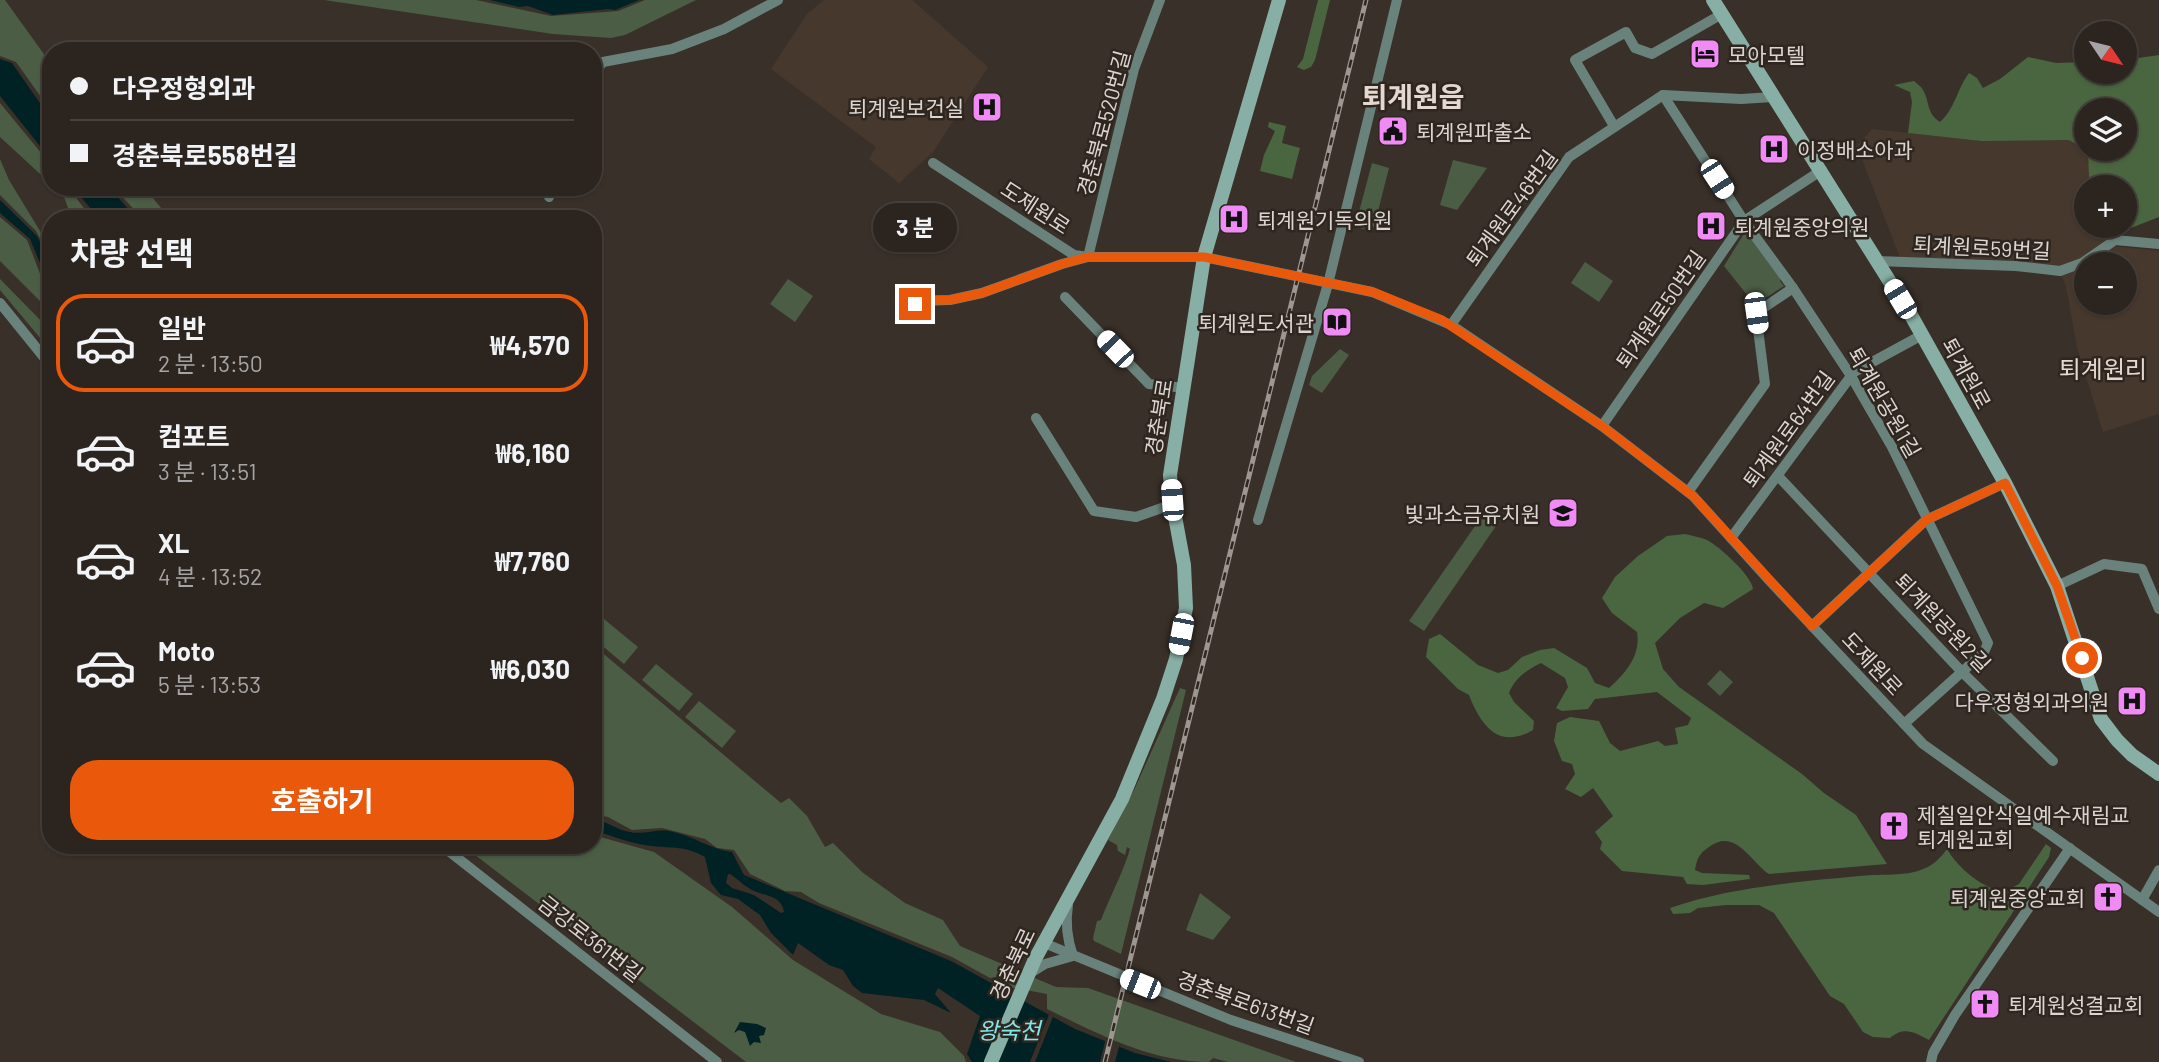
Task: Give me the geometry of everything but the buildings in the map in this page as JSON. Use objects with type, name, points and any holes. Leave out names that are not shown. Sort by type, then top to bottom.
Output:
[{"type":"street","points":[[602,63],[672,49],[724,29],[778,0]]},
{"type":"street","name":"경춘북로520번길","points":[[1088,257],[1134,69],[1160,0]]},
{"type":"street","name":"경춘북로","points":[[991,1062],[1027,975],[1122,799],[1163,699],[1176,659],[1186,608],[1184,565],[1170,475],[1204,257],[1279,0]]},
{"type":"street","points":[[1258,520],[1328,284],[1398,0]]},
{"type":"street","name":"퇴계원로","points":[[1713,0],[1822,170],[1922,335],[2005,483],[2057,586],[2101,719],[2132,755],[2159,774]]},
{"type":"street","points":[[1614,126],[1575,60],[1626,32],[1635,48],[1652,54],[1722,14]]},
{"type":"street","points":[[1663,94],[1741,99],[1773,97]]},
{"type":"street","name":"퇴계원로46번길","points":[[1451,325],[1569,157],[1663,94]]},
{"type":"street","name":"퇴계원공원1길","points":[[1663,94],[1744,221],[1793,288],[1851,376],[1892,447],[1988,643],[1984,652],[1904,724]]},
{"type":"street","name":"도제원로","points":[[933,163],[1074,255],[1204,257],[1373,292],[1451,325],[1602,426],[1688,492],[1923,744],[2159,912]]},
{"type":"street","name":"퇴계원로50번길","points":[[1602,426],[1744,221],[1822,170]]},
{"type":"street","name":"퇴계원로59번길","points":[[1877,261],[2016,266],[2060,271],[2082,263],[2115,240],[2159,244]]},
{"type":"street","points":[[909,315],[918,301],[950,300],[982,293],[1088,257]]},
{"type":"street","points":[[1688,492],[1765,384],[1756,313],[1793,288]]},
{"type":"street","points":[[1065,297],[1149,384],[1184,388]]},
{"type":"street","points":[[0,303],[42,355]]},
{"type":"street","name":"퇴계원로64번길","points":[[1731,538],[1854,372],[1922,335]]},
{"type":"street","points":[[1036,418],[1094,511],[1136,517],[1173,504]]},
{"type":"street","name":"퇴계원공원2길","points":[[1778,477],[1962,671],[2053,761]]},
{"type":"street","points":[[1812,626],[1926,520],[2005,483]]},
{"type":"street","points":[[2057,586],[2104,565],[2143,569],[2159,609]]},
{"type":"street","points":[[1931,1062],[1933,1053],[1955,1015],[2070,848]]},
{"type":"street","name":"금강로361번길","points":[[452,854],[717,1062]]},
{"type":"street","points":[[2143,900],[2159,870]]},
{"type":"street","points":[[1027,975],[1055,961],[1073,956],[1067,941],[1069,896]]},
{"type":"street","name":"경춘북로613번길","points":[[1044,943],[1231,1020],[1359,1062]]},
{"type":"shaded area","points":[[824,0],[912,0],[988,67],[933,152],[899,183],[869,159],[876,147],[771,69],[807,14]]},
{"type":"shaded area","points":[[1872,129],[1981,141],[2069,140],[2074,143],[2074,161],[2099,161],[2114,175],[2074,175],[2074,238],[2109,238],[2089,252],[2074,252],[2072,264],[2055,266],[2017,260],[1900,258],[1857,146]]},
{"type":"shaded area","points":[[2112,246],[2159,251],[2159,414],[2103,432],[2077,347],[2066,286],[2061,275],[2074,272],[2074,315],[2137,315],[2137,252],[2104,252]]},
{"type":"green space","points":[[0,0],[5,0],[42,51],[42,98],[16,62],[0,56]]},
{"type":"green space","points":[[324,0],[476,0],[551,16],[618,11],[645,0],[696,0],[625,35],[611,38],[553,34]]},
{"type":"green space","points":[[1318,0],[1330,0],[1315,60],[1311,67],[1304,70],[1297,67],[1303,59]]},
{"type":"green space","points":[[2159,55],[2159,217],[2137,226],[2137,175],[2089,175],[2088,161],[2137,161],[2137,98],[2074,98],[2074,143],[2069,140],[1981,141],[1908,133],[1912,102],[1910,92],[1894,85],[1914,81],[1925,94],[1930,111],[1940,122],[1949,111],[1969,73],[1977,78],[1983,88],[2000,79],[2028,57],[2056,63],[2074,62],[2074,84],[2137,84],[2137,58]]},
{"type":"green space","points":[[0,103],[42,154],[42,176],[0,137]]},
{"type":"green space","points":[[1269,122],[1286,126],[1282,143],[1300,148],[1292,179],[1260,171],[1275,131],[1268,127]]},
{"type":"green space","points":[[0,159],[9,180],[42,234],[42,242],[36,231],[0,195]]},
{"type":"green space","points":[[1453,160],[1487,168],[1457,210],[1440,205]]},
{"type":"green space","points":[[1372,163],[1389,168],[1374,227],[1366,225],[1364,229],[1355,227]]},
{"type":"green space","points":[[75,196],[85,210],[69,210],[64,197]]},
{"type":"green space","points":[[121,196],[151,196],[163,210],[135,210]]},
{"type":"green space","points":[[0,217],[27,240],[42,279],[42,303],[0,261]]},
{"type":"green space","points":[[1745,232],[1749,232],[1781,276],[1780,281],[1784,286],[1755,305],[1724,266]]},
{"type":"green space","points":[[1585,262],[1613,281],[1599,302],[1571,283]]},
{"type":"green space","points":[[0,279],[42,322],[42,340],[0,290]]},
{"type":"green space","points":[[788,279],[813,296],[795,322],[770,304]]},
{"type":"green space","points":[[1340,349],[1349,355],[1322,393],[1309,385],[1312,376]]},
{"type":"green space","points":[[1482,516],[1496,526],[1424,631],[1409,621]]},
{"type":"green space","points":[[1685,534],[1707,540],[1719,548],[1741,569],[1753,589],[1723,608],[1704,603],[1680,618],[1655,643],[1663,669],[1679,687],[1856,815],[1887,864],[1769,874],[1742,848],[1727,841],[1718,842],[1703,852],[1695,870],[1702,873],[1749,875],[1750,879],[1703,885],[1687,884],[1683,877],[1622,871],[1600,849],[1602,842],[1595,832],[1613,816],[1593,788],[1581,797],[1565,789],[1575,774],[1572,764],[1562,761],[1554,741],[1557,723],[1570,717],[1599,721],[1610,743],[1620,751],[1658,741],[1665,746],[1678,744],[1675,728],[1688,725],[1691,718],[1657,692],[1595,699],[1588,709],[1562,711],[1556,708],[1568,687],[1565,678],[1541,663],[1522,675],[1509,693],[1514,702],[1534,721],[1533,730],[1521,736],[1501,736],[1486,725],[1469,695],[1458,689],[1426,657],[1429,639],[1440,634],[1478,665],[1498,673],[1508,670],[1522,657],[1554,648],[1587,668],[1595,683],[1609,688],[1631,663],[1638,640],[1637,632],[1612,613],[1602,598],[1615,577],[1638,556],[1667,536]]},
{"type":"green space","points":[[602,617],[638,647],[624,664],[602,646]]},
{"type":"green space","points":[[602,653],[781,803],[789,798],[807,816],[825,847],[833,843],[862,872],[905,903],[943,920],[960,946],[1056,987],[1088,988],[1296,1062],[1228,1062],[1213,1058],[1209,1062],[1187,1061],[1125,1045],[1047,1009],[1047,994],[1009,987],[1009,975],[990,978],[952,957],[819,903],[801,892],[785,891],[750,874],[734,850],[717,848],[705,839],[662,828],[632,830],[602,816]]},
{"type":"green space","points":[[656,664],[693,694],[679,711],[642,680]]},
{"type":"green space","points":[[1720,670],[1733,682],[1720,696],[1707,684]]},
{"type":"green space","points":[[1180,688],[1186,690],[1121,954],[1094,941],[1093,938],[1097,921],[1101,920],[1130,849],[1127,847],[1125,855],[1118,851],[1117,845],[1108,840],[1135,788]]},
{"type":"green space","points":[[699,701],[736,731],[722,748],[685,717]]},
{"type":"green space","points":[[602,838],[654,852],[732,907],[793,960],[881,1014],[940,1032],[964,1056],[966,1062],[746,1062],[474,854],[602,854]]},
{"type":"green space","points":[[2046,844],[2051,848],[2049,857],[1929,1040],[1909,1031],[1900,1032],[1890,1038],[1873,1037],[1863,1032],[1844,1004],[1830,996],[1774,913],[1759,905],[1726,905],[1673,914],[1670,908],[1763,886],[1912,873],[1931,865],[1947,849],[1971,876],[2004,892],[2019,884]]},
{"type":"green space","points":[[1200,893],[1231,917],[1213,940],[1186,930]]},
{"type":"water","points":[[490,0],[639,0],[615,10],[553,15],[528,6],[519,7]]},
{"type":"water","points":[[0,59],[12,63],[42,106],[42,149],[0,96]]},
{"type":"water","points":[[80,196],[117,196],[129,210],[92,210]]},
{"type":"water","points":[[0,200],[37,236],[42,246],[42,268],[30,239],[0,213]]},
{"type":"water","name":"왕숙천","points":[[602,821],[630,832],[677,833],[732,852],[744,875],[951,961],[1075,1029],[1135,1053],[1171,1062],[972,1062],[967,1054],[980,1016],[938,988],[935,994],[951,1013],[924,1000],[862,993],[853,986],[843,970],[829,965],[798,943],[793,955],[771,933],[760,915],[738,899],[721,895],[711,883],[705,857],[685,849],[622,840],[602,833]],"holes":[[[728,874],[751,889],[777,900],[784,912],[781,913],[754,895],[732,888],[726,883]]]},
{"type":"water","points":[[740,1022],[766,1028],[764,1035],[759,1036],[761,1043],[754,1042],[750,1046],[745,1032],[739,1030],[734,1033]]},
{"type":"pier","points":[[1050,1012],[1054,1014],[1035,1062],[1030,1062]]},
{"type":"pier","points":[[1106,1038],[1120,1043],[1115,1062],[1100,1062]]},
{"type":"railway","points":[[1105,1062],[1366,0]]},
{"type":"place","name":"모아모텔","points":[[1705,54]]},
{"type":"place","name":"퇴계원보건실","points":[[987,107]]},
{"type":"place","name":"퇴계원파출소","points":[[1393,131]]},
{"type":"place","name":"이정배소아과","points":[[1774,149]]},
{"type":"place","name":"퇴계원기독의원","points":[[1234,219]]},
{"type":"place","name":"퇴계원중앙의원","points":[[1711,226]]},
{"type":"place","name":"퇴계원도서관","points":[[1337,322]]},
{"type":"place","name":"빛과소금유치원","points":[[1563,513]]},
{"type":"place","name":"다우정형외과의원","points":[[2132,701]]},
{"type":"place","name":"제칠일안식일예수재림교 퇴계원교회","points":[[1894,826]]},
{"type":"place","name":"퇴계원중앙교회","points":[[2108,897]]},
{"type":"place","name":"퇴계원성결교회","points":[[1985,1004]]},
{"type":"district","name":"퇴계원읍","points":[[1413,96]]},
{"type":"district","name":"퇴계원리","points":[[2103,368]]},
{"type":"route","points":[[915,304],[923,300],[950,300],[982,293],[1088,257],[1204,257],[1373,292],[1442,320],[1602,426],[1693,496],[1812,626],[1926,520],[2005,483],[2057,586],[2082,658]]}]
